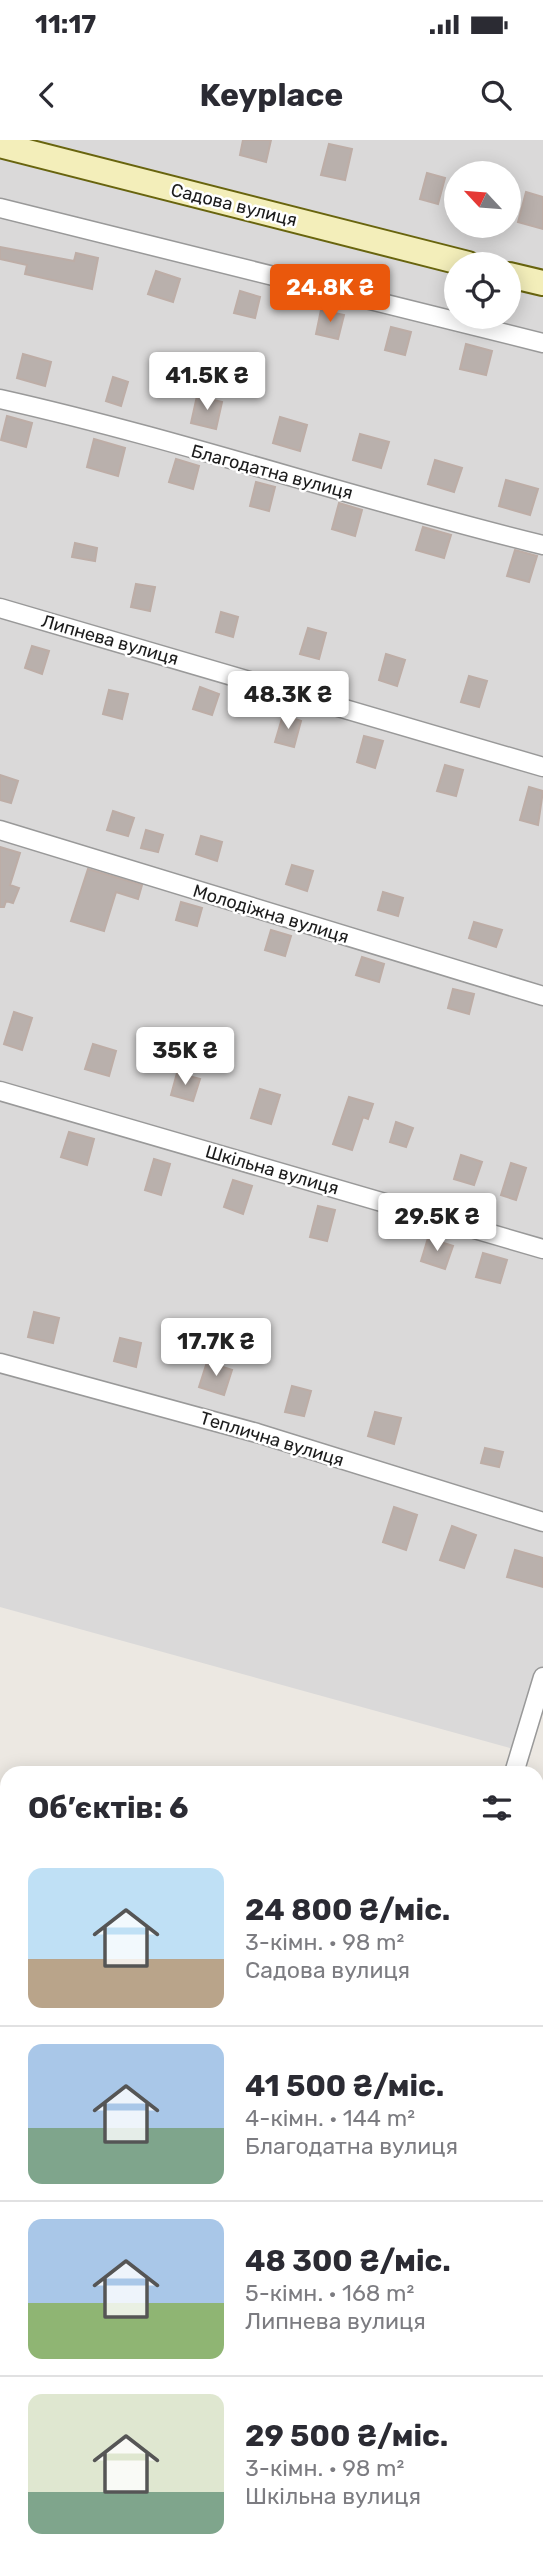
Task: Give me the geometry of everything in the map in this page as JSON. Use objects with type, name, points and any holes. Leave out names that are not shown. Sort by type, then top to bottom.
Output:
[{"type":"street","name":"Садова вулиця","points":[[0,145],[444,258]]},
{"type":"street","points":[[0,208],[543,343]]},
{"type":"street","points":[[521,278],[543,284]]},
{"type":"street","name":"Благодатна вулиця","points":[[0,399],[543,545]]},
{"type":"street","name":"Липнева вулиця","points":[[0,608],[543,767]]},
{"type":"street","name":"Молодіжна вулиця","points":[[0,830],[543,996]]},
{"type":"street","name":"Шкільна вулиця","points":[[0,1091],[543,1249]]},
{"type":"street","name":"Теплична вулиця","points":[[0,1363],[257,1433],[543,1522]]},
{"type":"street","points":[[516,1766],[543,1677]]},
{"type":"shaded area","points":[[0,140],[543,140],[543,1677],[521,1751],[0,1607]]},
{"type":"building","points":[[243,140],[271,140],[266,162],[240,155]]},
{"type":"building","points":[[329,144],[352,149],[345,180],[321,175]]},
{"type":"building","points":[[427,173],[444,178],[438,204],[420,199]]},
{"type":"building","points":[[526,192],[543,197],[543,229],[522,223]]},
{"type":"building","points":[[0,247],[74,261],[76,253],[98,258],[92,289],[25,274],[27,265],[0,259]]},
{"type":"building","points":[[156,271],[180,279],[173,302],[148,294]]},
{"type":"building","points":[[240,291],[260,297],[255,318],[234,313]]},
{"type":"building","points":[[321,310],[344,315],[338,339],[316,334]]},
{"type":"building","points":[[391,327],[411,332],[405,355],[385,350]]},
{"type":"building","points":[[466,344],[492,351],[486,375],[460,369]]},
{"type":"building","points":[[23,354],[51,362],[45,386],[17,378]]},
{"type":"building","points":[[113,377],[128,382],[121,406],[106,401]]},
{"type":"building","points":[[197,396],[222,402],[216,429],[191,423]]},
{"type":"building","points":[[7,416],[32,423],[26,447],[1,440]]},
{"type":"building","points":[[280,417],[307,425],[300,451],[273,443]]},
{"type":"building","points":[[360,434],[389,442],[381,468],[353,460]]},
{"type":"building","points":[[94,439],[125,448],[118,476],[87,467]]},
{"type":"building","points":[[176,459],[199,466],[193,489],[169,482]]},
{"type":"building","points":[[435,460],[462,468],[454,492],[428,484]]},
{"type":"building","points":[[506,480],[538,489],[530,515],[499,506]]},
{"type":"building","points":[[256,482],[275,487],[269,511],[250,506]]},
{"type":"building","points":[[339,503],[362,510],[355,536],[332,529]]},
{"type":"building","points":[[423,527],[451,535],[444,558],[416,550]]},
{"type":"building","points":[[75,543],[97,548],[95,561],[72,557]]},
{"type":"building","points":[[515,550],[537,556],[529,582],[507,576]]},
{"type":"building","points":[[136,584],[155,587],[150,611],[131,607]]},
{"type":"building","points":[[221,612],[238,617],[233,637],[216,632]]},
{"type":"building","points":[[308,628],[326,633],[319,659],[300,654]]},
{"type":"building","points":[[32,646],[49,651],[42,674],[25,668]]},
{"type":"building","points":[[386,654],[405,660],[397,686],[379,680]]},
{"type":"building","points":[[469,676],[487,681],[479,707],[461,702]]},
{"type":"building","points":[[200,687],[219,694],[212,715],[193,709]]},
{"type":"building","points":[[109,690],[128,694],[122,719],[103,714]]},
{"type":"building","points":[[283,715],[301,721],[294,747],[275,742]]},
{"type":"building","points":[[364,736],[383,741],[375,768],[357,762]]},
{"type":"building","points":[[445,765],[463,770],[456,796],[437,791]]},
{"type":"building","points":[[0,775],[18,781],[11,803],[0,800]]},
{"type":"building","points":[[529,787],[543,791],[538,825],[520,820]]},
{"type":"building","points":[[113,811],[134,818],[128,836],[107,830]]},
{"type":"building","points":[[146,830],[163,835],[158,852],[141,848]]},
{"type":"building","points":[[201,836],[222,842],[217,861],[196,854]]},
{"type":"building","points":[[0,847],[20,853],[10,885],[19,888],[13,903],[6,901],[4,907],[0,907]]},
{"type":"building","points":[[292,865],[313,871],[307,891],[286,884]]},
{"type":"building","points":[[88,869],[142,885],[138,899],[116,892],[104,931],[71,921]]},
{"type":"building","points":[[383,892],[403,898],[398,916],[378,910]]},
{"type":"building","points":[[181,902],[202,908],[197,926],[176,920]]},
{"type":"building","points":[[474,922],[502,930],[496,947],[469,938]]},
{"type":"building","points":[[271,930],[291,936],[285,956],[265,950]]},
{"type":"building","points":[[362,957],[384,964],[379,982],[356,975]]},
{"type":"building","points":[[453,989],[474,994],[469,1014],[448,1008]]},
{"type":"building","points":[[14,1012],[32,1018],[22,1050],[4,1044]]},
{"type":"building","points":[[93,1044],[116,1051],[109,1076],[85,1069]]},
{"type":"building","points":[[177,1073],[200,1079],[193,1101],[171,1095]]},
{"type":"building","points":[[260,1089],[280,1095],[271,1124],[251,1118]]},
{"type":"building","points":[[349,1097],[373,1104],[368,1119],[363,1117],[352,1150],[333,1144]]},
{"type":"building","points":[[396,1122],[413,1128],[406,1147],[390,1142]]},
{"type":"building","points":[[69,1132],[94,1139],[87,1165],[61,1157]]},
{"type":"building","points":[[461,1155],[482,1162],[474,1185],[454,1179]]},
{"type":"building","points":[[154,1159],[170,1164],[161,1195],[145,1190]]},
{"type":"building","points":[[511,1163],[526,1168],[516,1200],[501,1195]]},
{"type":"building","points":[[233,1180],[252,1186],[243,1214],[224,1207]]},
{"type":"building","points":[[318,1206],[335,1210],[327,1241],[310,1237]]},
{"type":"building","points":[[428,1238],[453,1246],[445,1269],[421,1261]]},
{"type":"building","points":[[483,1253],[507,1260],[500,1283],[476,1277]]},
{"type":"building","points":[[34,1312],[59,1318],[53,1343],[28,1337]]},
{"type":"building","points":[[120,1338],[141,1343],[136,1367],[114,1361]]},
{"type":"building","points":[[207,1362],[232,1370],[224,1395],[199,1387]]},
{"type":"building","points":[[292,1386],[311,1391],[304,1416],[285,1412]]},
{"type":"building","points":[[375,1412],[401,1418],[394,1444],[368,1436]]},
{"type":"building","points":[[485,1448],[503,1452],[499,1467],[481,1463]]},
{"type":"building","points":[[394,1507],[417,1515],[406,1550],[383,1542]]},
{"type":"building","points":[[452,1526],[476,1535],[464,1568],[440,1560]]},
{"type":"building","points":[[515,1550],[543,1558],[543,1587],[507,1577]]}]
